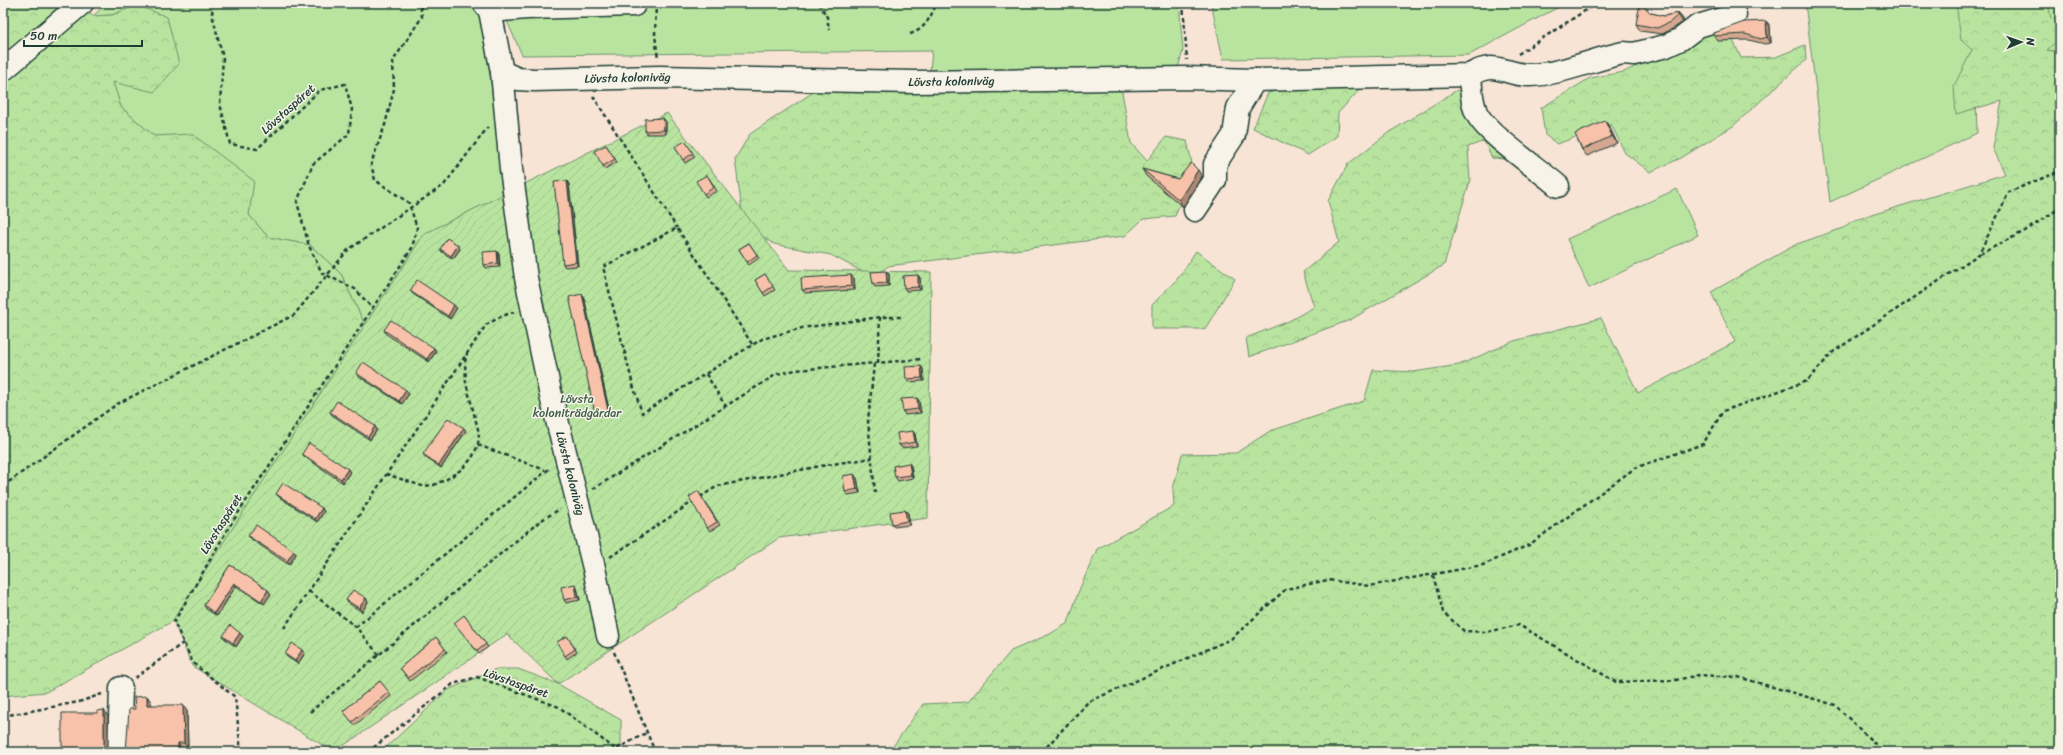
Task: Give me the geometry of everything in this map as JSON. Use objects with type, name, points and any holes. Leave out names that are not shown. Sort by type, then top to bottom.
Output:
[{"type":"street","points":[[3,70],[82,3]]},
{"type":"street","points":[[487,7],[526,8],[645,4]]},
{"type":"street","name":"Lövsta koloniväg","points":[[487,7],[502,72],[511,169],[526,278],[566,461],[594,568],[608,636]]},
{"type":"street","points":[[1558,186],[1509,147],[1476,113],[1472,100],[1470,75],[1482,68],[1490,67],[1529,75],[1546,73],[1623,53],[1634,54],[1666,46],[1681,39],[1698,26],[1735,15]]},
{"type":"street","name":"Lövsta koloniväg","points":[[502,72],[518,79],[577,73],[659,77],[745,74],[914,82],[1187,78],[1255,80],[1470,75]]},
{"type":"street","points":[[1195,210],[1215,180],[1215,164],[1234,135],[1238,108],[1255,80]]},
{"type":"street","points":[[119,752],[122,688]]},
{"type":"path","name":"Lövstaspåret","points":[[213,3],[212,14],[224,58],[220,104],[230,144],[257,149],[320,90],[345,84],[352,109],[349,134],[313,164],[297,202],[309,246],[322,273],[354,289],[373,309]]},
{"type":"path","points":[[411,208],[409,203],[375,180],[371,164],[394,89],[393,61],[422,16],[420,3]]},
{"type":"path","points":[[819,3],[828,17],[829,30]]},
{"type":"path","points":[[910,34],[924,27],[937,3]]},
{"type":"path","points":[[1183,3],[1187,78]]},
{"type":"path","points":[[1518,54],[1597,3]]},
{"type":"path","points":[[645,4],[655,35],[659,77]]},
{"type":"path","points":[[577,73],[603,110],[752,344]]},
{"type":"path","points":[[3,486],[117,404],[294,315],[348,250],[444,185],[505,104]]},
{"type":"path","points":[[1980,254],[2009,192],[2060,171]]},
{"type":"path","name":"Lövstaspåret","points":[[241,752],[235,697],[193,663],[174,622],[229,527],[412,248],[417,228],[411,208]]},
{"type":"path","points":[[1042,752],[1088,702],[1231,639],[1286,589],[1328,580],[1369,586],[1483,565],[1529,545],[1635,468],[1703,444],[1723,411],[1806,381],[1833,352],[1980,254],[2025,231],[2060,208]]},
{"type":"path","points":[[677,228],[603,267],[633,385],[642,412],[762,339],[802,328],[880,317],[902,317]]},
{"type":"path","points":[[284,628],[486,326],[502,316],[532,307]]},
{"type":"path","points":[[875,493],[868,421],[879,345],[880,317]]},
{"type":"path","points":[[386,474],[422,486],[434,485],[447,480],[462,469],[472,458],[478,445],[479,433],[466,383],[465,362],[468,352]]},
{"type":"path","points":[[310,712],[540,521],[777,374],[796,370],[921,359]]},
{"type":"path","points":[[706,374],[726,407]]},
{"type":"path","points":[[478,445],[545,470]]},
{"type":"path","points":[[594,568],[718,486],[826,465],[872,458]]},
{"type":"path","points":[[356,627],[545,470],[566,461]]},
{"type":"path","points":[[1433,574],[1443,612],[1464,632],[1487,632],[1520,625],[1616,682],[1676,680],[1699,675],[1738,677],[1835,705],[1875,744],[1877,752]]},
{"type":"path","points":[[309,591],[356,627],[379,655]]},
{"type":"path","points":[[608,636],[646,733],[655,752]]},
{"type":"path","points":[[3,716],[79,702],[122,688],[183,643]]},
{"type":"path","name":"Lövstaspåret","points":[[368,752],[453,684],[477,677],[559,707],[619,752]]},
{"type":"path","points":[[611,752],[646,733]]},
{"type":"green space","points":[[3,3],[71,3],[93,16],[112,15],[137,5],[167,17],[179,64],[154,92],[113,82],[121,107],[154,136],[192,134],[254,181],[249,215],[268,237],[310,245],[341,274],[365,325],[173,621],[46,692],[3,696]]},
{"type":"green space","points":[[107,3],[474,3],[483,19],[505,194],[424,234],[365,325],[341,274],[310,245],[268,237],[249,215],[253,181],[192,135],[154,136],[121,107],[112,81],[137,5],[112,15],[93,16]]},
{"type":"green space","points":[[499,3],[1179,3],[1183,51],[1177,71],[930,70],[932,51],[522,55]]},
{"type":"green space","points":[[1211,3],[1566,3],[1469,55],[1223,59]]},
{"type":"green space","points":[[1805,3],[1973,3],[1977,133],[1830,202]]},
{"type":"green space","points":[[1956,3],[2048,3],[2051,19],[2060,17],[2060,37],[2047,50],[2060,52],[2060,752],[889,752],[923,704],[968,702],[1011,651],[1050,634],[1068,623],[1078,593],[1097,549],[1174,506],[1173,489],[1182,454],[1236,453],[1270,431],[1364,401],[1373,370],[1413,372],[1459,365],[1514,341],[1601,318],[1638,393],[1735,342],[1711,292],[1797,244],[1843,228],[1852,221],[2005,174],[1993,148],[2002,101],[1956,114],[1954,86],[1972,50],[1961,40]]},
{"type":"green space","points":[[2048,3],[2060,3],[2060,17],[2051,20]]},
{"type":"green space","points":[[1727,27],[1741,58],[1776,57],[1805,45],[1806,60],[1733,126],[1681,158],[1650,172],[1625,153],[1611,124],[1557,144],[1545,135],[1541,108],[1590,78],[1624,72],[1690,40]]},
{"type":"green space","points":[[2060,37],[2060,52],[2047,50]]},
{"type":"green space","points":[[1080,68],[1102,72],[1122,92],[1131,143],[1147,161],[1166,137],[1187,141],[1193,168],[1175,216],[1143,219],[1125,236],[888,266],[874,278],[831,255],[774,244],[744,226],[735,159],[750,134],[818,89],[1064,84]]},
{"type":"green space","points":[[1305,83],[1363,86],[1338,113],[1337,136],[1308,155],[1253,128],[1268,93]]},
{"type":"green space","points":[[1457,90],[1479,105],[1519,160],[1492,158],[1484,141],[1468,147],[1470,181],[1444,265],[1350,320],[1249,357],[1246,338],[1289,321],[1314,307],[1303,272],[1339,242],[1328,201],[1348,164],[1388,133]]},
{"type":"green space","name":"Lövsta koloniträdgårdar","points":[[667,113],[789,270],[931,272],[928,518],[779,538],[558,684],[507,634],[334,752],[192,666],[173,620],[424,234]]},
{"type":"green space","points":[[1677,189],[1698,235],[1589,288],[1567,239]]},
{"type":"green space","points":[[1196,251],[1235,279],[1205,329],[1152,329],[1152,305],[1179,277]]},
{"type":"green space","points":[[496,669],[518,669],[558,684],[621,720],[621,752],[381,752],[448,690]]},
{"type":"building","points":[[1640,3],[1651,13],[1664,16],[1678,13],[1678,15],[1670,22],[1657,28],[1636,24]]},
{"type":"building","points":[[1766,21],[1767,37],[1761,39],[1745,34],[1714,36],[1714,33],[1744,22]]},
{"type":"building","points":[[663,118],[664,130],[645,131],[645,119]]},
{"type":"building","points":[[1605,121],[1612,136],[1582,150],[1575,134]]},
{"type":"building","points":[[685,141],[693,153],[683,160],[675,147]]},
{"type":"building","points":[[606,145],[615,159],[603,166],[594,151]]},
{"type":"building","points":[[1191,163],[1198,170],[1179,200],[1142,169],[1178,179]]},
{"type":"building","points":[[707,175],[714,187],[704,194],[696,181]]},
{"type":"building","points":[[567,181],[576,262],[563,264],[554,182]]},
{"type":"building","points":[[447,238],[458,245],[451,256],[440,249]]},
{"type":"building","points":[[749,243],[757,255],[747,262],[739,249]]},
{"type":"building","points":[[497,251],[498,263],[484,265],[483,252]]},
{"type":"building","points":[[886,271],[887,283],[873,284],[871,272]]},
{"type":"building","points":[[765,274],[773,286],[763,293],[755,280]]},
{"type":"building","points":[[851,275],[852,286],[802,290],[801,278]]},
{"type":"building","points":[[918,275],[918,287],[904,288],[903,276]]},
{"type":"building","points":[[417,280],[454,305],[448,316],[410,291]]},
{"type":"building","points":[[582,294],[608,410],[595,413],[569,297]]},
{"type":"building","points":[[391,320],[434,348],[427,359],[384,330]]},
{"type":"building","points":[[363,362],[406,390],[399,401],[356,373]]},
{"type":"building","points":[[921,366],[922,378],[906,379],[905,367]]},
{"type":"building","points":[[917,398],[918,409],[903,411],[901,399]]},
{"type":"building","points":[[337,401],[375,426],[368,437],[330,412]]},
{"type":"building","points":[[448,418],[464,428],[439,465],[423,454]]},
{"type":"building","points":[[913,431],[915,442],[899,445],[897,433]]},
{"type":"building","points":[[309,443],[348,469],[341,479],[302,454]]},
{"type":"building","points":[[909,463],[911,475],[895,477],[893,466]]},
{"type":"building","points":[[854,474],[857,489],[845,492],[843,476]]},
{"type":"building","points":[[283,483],[322,508],[315,519],[276,494]]},
{"type":"building","points":[[698,491],[717,522],[707,528],[689,497]]},
{"type":"building","points":[[905,510],[907,521],[892,524],[890,512]]},
{"type":"building","points":[[256,525],[294,551],[287,561],[248,536]]},
{"type":"building","points":[[230,565],[268,590],[261,601],[234,583],[214,613],[204,605]]},
{"type":"building","points":[[575,584],[577,597],[564,600],[561,587]]},
{"type":"building","points":[[353,590],[366,598],[359,608],[346,600]]},
{"type":"building","points":[[464,615],[486,644],[477,651],[454,623]]},
{"type":"building","points":[[230,625],[240,633],[233,643],[223,636]]},
{"type":"building","points":[[567,636],[575,649],[565,656],[557,642]]},
{"type":"building","points":[[436,637],[445,649],[408,678],[400,668]]},
{"type":"building","points":[[292,643],[302,650],[295,661],[285,654]]},
{"type":"building","points":[[380,681],[389,692],[352,722],[343,711]]},
{"type":"building","points":[[147,696],[147,705],[183,705],[184,743],[178,743],[178,752],[126,752],[129,709],[135,709],[134,697]]},
{"type":"building","points":[[104,710],[104,752],[62,752],[62,713],[97,713],[97,711]]}]
